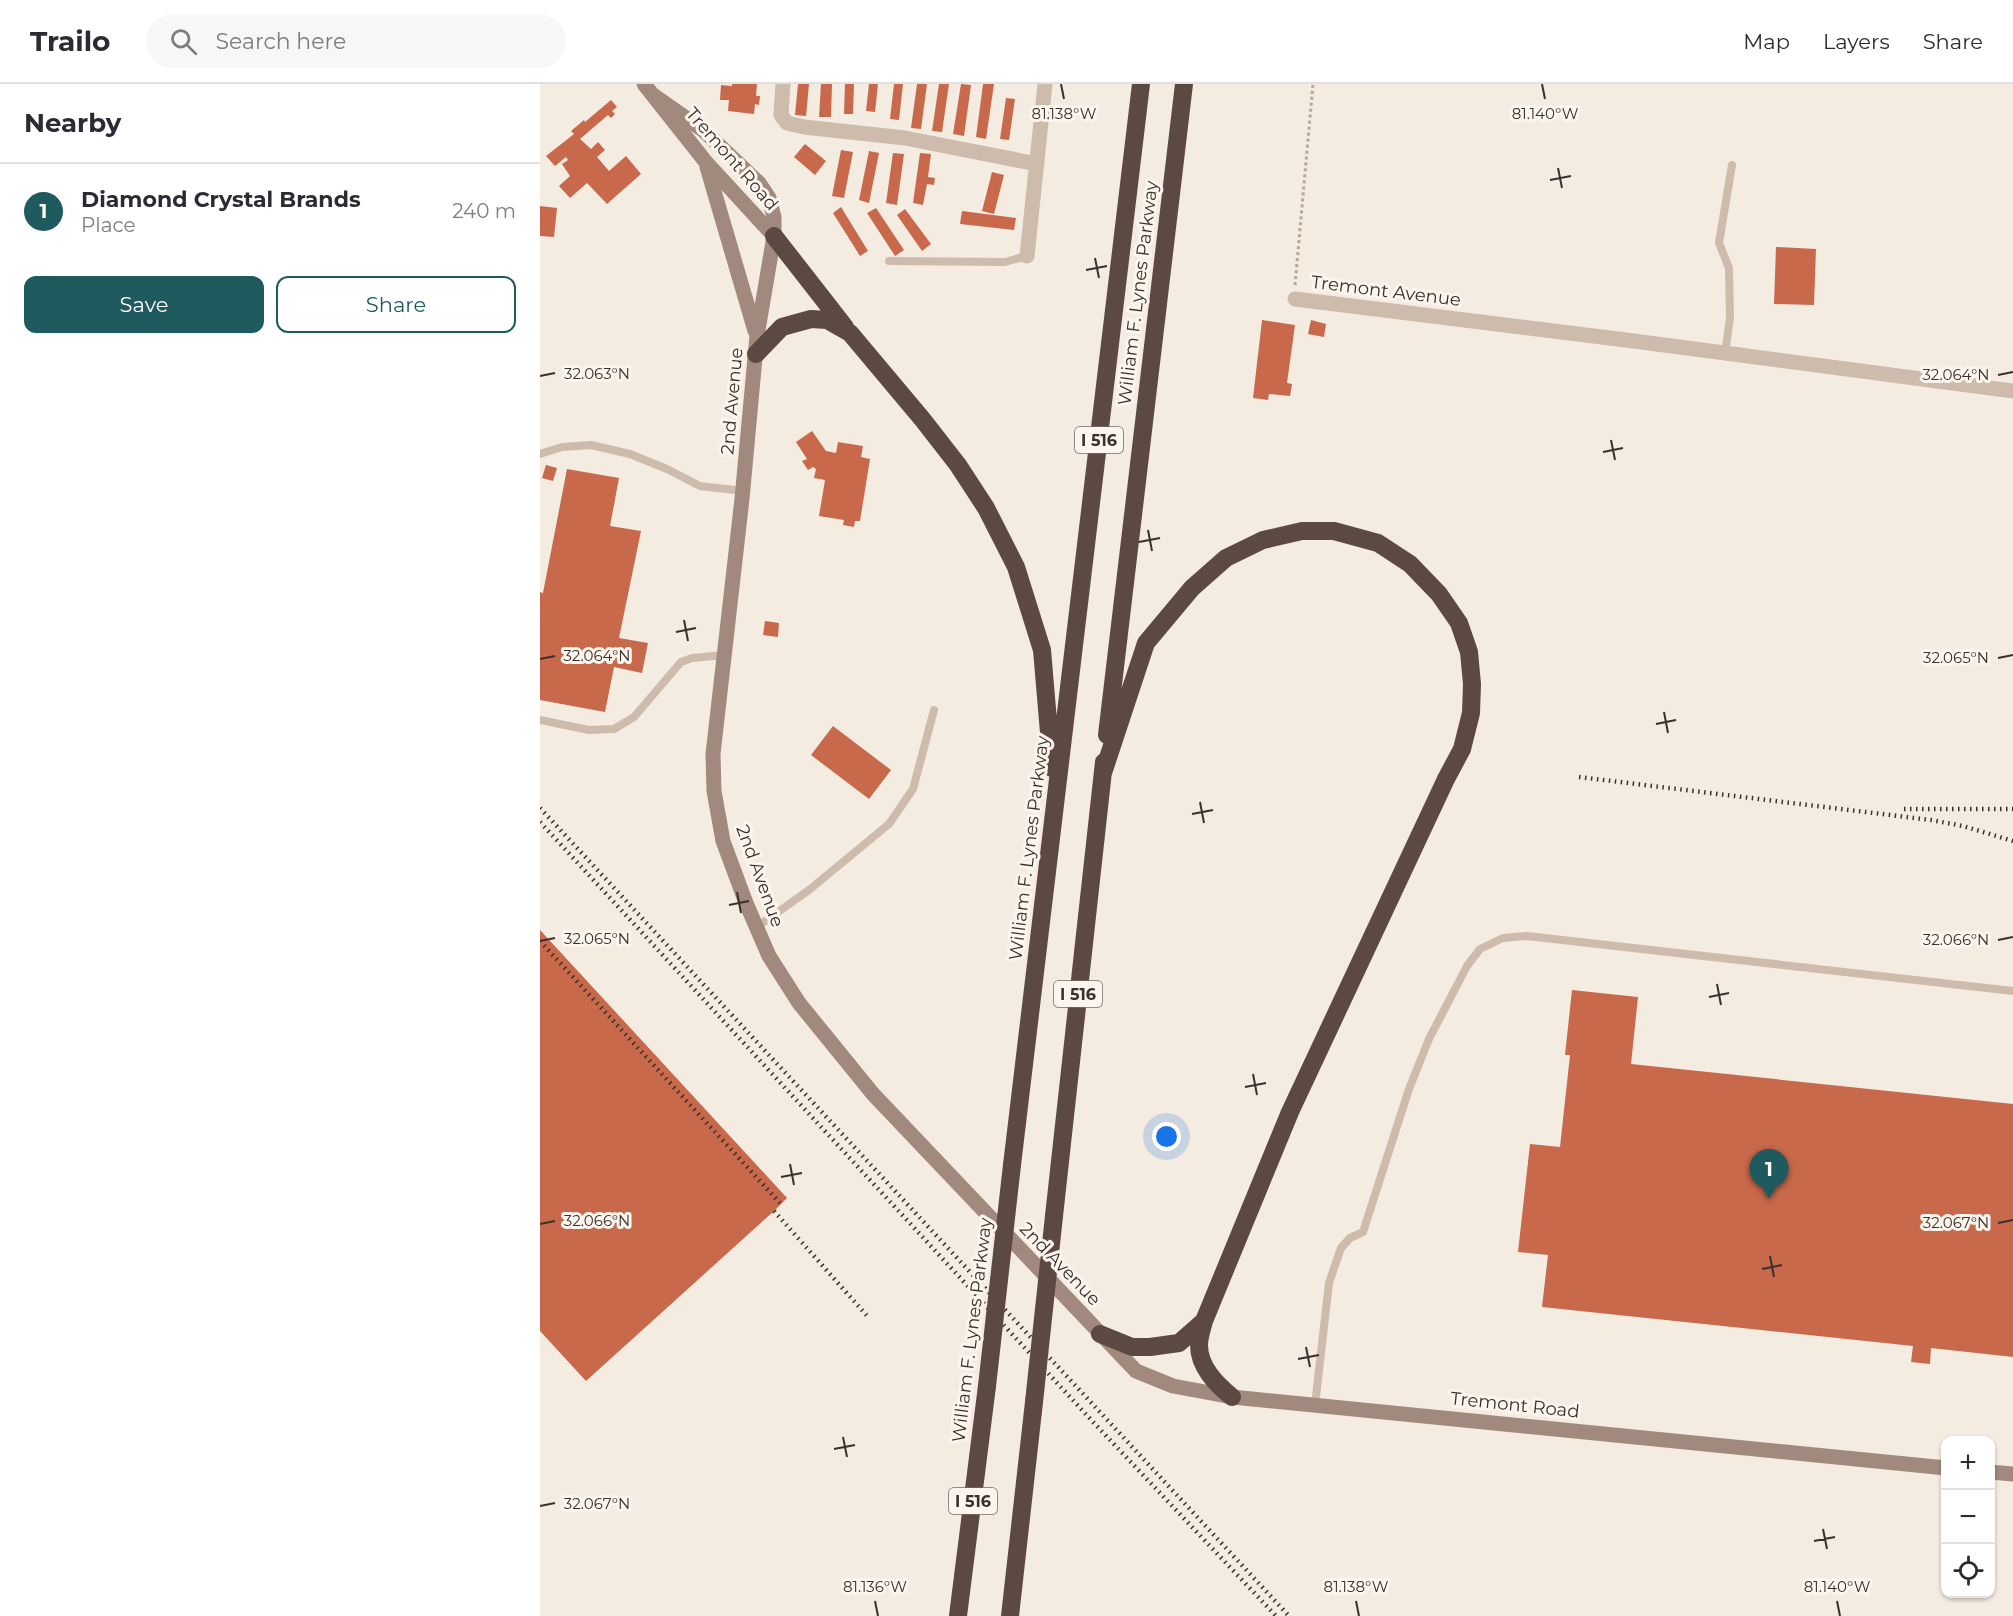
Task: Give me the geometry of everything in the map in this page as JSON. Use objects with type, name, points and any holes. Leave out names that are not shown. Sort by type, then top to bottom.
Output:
[{"type":"highway","name":"William F. Lynes Parkway","points":[[958,1616],[1141,84]]},
{"type":"highway","name":"William F. Lynes Parkway","points":[[1010,1616],[1103,773],[1184,84]]},
{"type":"highway","points":[[774,236],[958,465],[986,508],[1016,567],[1042,650],[1050,756],[1056,796]]},
{"type":"highway","points":[[756,345],[782,327],[796,321],[811,319],[827,320],[850,333]]},
{"type":"highway","points":[[1103,773],[1146,643],[1192,588],[1226,558],[1263,540],[1302,531],[1334,531],[1378,543],[1410,564],[1439,594],[1459,623],[1468,652],[1472,684],[1471,713],[1462,749],[1290,1112],[1204,1321],[1199,1346],[1205,1366],[1213,1381],[1232,1397]]},
{"type":"highway","points":[[1100,1334],[1132,1347],[1150,1347],[1179,1343],[1204,1321]]},
{"type":"street","points":[[783,84],[781,115],[787,123],[804,127],[905,138],[1037,164]]},
{"type":"street","points":[[1027,256],[1045,84]]},
{"type":"street","name":"Tremont Road","points":[[649,90],[705,161],[774,236]]},
{"type":"street","name":"Tremont Road","points":[[649,90],[703,130],[759,183],[769,198],[774,217],[774,236]]},
{"type":"street","points":[[705,161],[756,345]]},
{"type":"street","name":"2nd Avenue","points":[[774,236],[756,345],[743,491],[713,754],[714,791],[723,841],[769,956],[799,1003],[873,1094],[1100,1334]]},
{"type":"street","name":"Tremont Avenue","points":[[1294,299],[2013,391]]},
{"type":"street","name":"Tremont Road","points":[[1100,1334],[1136,1371],[1173,1386],[1232,1397],[1941,1468]]},
{"type":"street","points":[[1995,1472],[2013,1474]]},
{"type":"lane","points":[[1725,353],[1730,318],[1729,268],[1719,243],[1732,165]]},
{"type":"lane","points":[[889,261],[1005,262],[1027,256]]},
{"type":"lane","points":[[540,454],[562,447],[591,445],[630,454],[700,486],[743,491]]},
{"type":"lane","points":[[540,720],[589,730],[614,729],[634,717],[681,662],[692,658],[724,655]]},
{"type":"lane","points":[[757,927],[809,890],[889,824],[913,789],[934,710]]},
{"type":"lane","points":[[1315,1405],[1329,1283],[1336,1261],[1341,1248],[1350,1238],[1363,1232],[1409,1089],[1428,1039],[1467,966],[1480,949],[1503,938],[1527,936],[2013,991]]},
{"type":"path","points":[[1294,299],[1313,84]]},
{"type":"building","points":[[732,84],[757,84],[756,96],[760,96],[759,105],[755,104],[754,114],[728,111],[729,100],[720,100],[721,85],[732,86]]},
{"type":"building","points":[[798,84],[809,84],[806,116],[795,115]]},
{"type":"building","points":[[821,84],[832,84],[831,117],[819,117]]},
{"type":"building","points":[[845,84],[854,84],[853,114],[844,114]]},
{"type":"building","points":[[869,84],[878,84],[875,112],[866,111]]},
{"type":"building","points":[[894,84],[903,84],[899,120],[890,119]]},
{"type":"building","points":[[917,84],[927,84],[921,129],[911,128]]},
{"type":"building","points":[[939,84],[949,84],[942,132],[932,131]]},
{"type":"building","points":[[961,84],[971,85],[964,136],[953,134]]},
{"type":"building","points":[[983,84],[994,84],[986,139],[976,137]]},
{"type":"building","points":[[1006,98],[1015,99],[1009,140],[1000,139]]},
{"type":"building","points":[[611,100],[617,107],[612,111],[615,114],[611,118],[608,115],[580,139],[591,149],[598,142],[605,150],[597,157],[609,171],[626,156],[641,174],[607,204],[587,183],[570,198],[559,186],[570,176],[562,164],[568,160],[566,157],[555,166],[546,156],[574,134],[571,131]]},
{"type":"building","points":[[805,144],[826,161],[815,175],[794,157]]},
{"type":"building","points":[[841,150],[853,152],[844,198],[832,196]]},
{"type":"building","points":[[869,151],[879,153],[869,203],[859,200]]},
{"type":"building","points":[[893,153],[904,154],[897,205],[886,203]]},
{"type":"building","points":[[920,153],[931,154],[928,177],[935,178],[934,185],[927,184],[923,205],[913,203]]},
{"type":"building","points":[[992,172],[1004,175],[994,214],[982,211]]},
{"type":"building","points":[[540,206],[557,208],[554,237],[540,236]]},
{"type":"building","points":[[841,207],[868,251],[860,256],[833,213]]},
{"type":"building","points":[[876,208],[904,250],[895,256],[867,213]]},
{"type":"building","points":[[905,209],[931,244],[922,251],[897,215]]},
{"type":"building","points":[[962,211],[1016,218],[1014,230],[960,224]]},
{"type":"building","points":[[1776,247],[1816,249],[1814,305],[1774,304]]},
{"type":"building","points":[[1262,320],[1295,325],[1287,383],[1292,384],[1290,396],[1269,394],[1268,400],[1253,398]]},
{"type":"building","points":[[1311,320],[1326,324],[1324,337],[1308,334]]},
{"type":"building","points":[[812,431],[826,451],[836,453],[838,442],[863,446],[861,457],[870,459],[860,521],[855,521],[854,527],[843,525],[844,520],[819,516],[825,480],[814,478],[816,469],[813,467],[808,470],[802,461],[807,459],[796,442]]},
{"type":"building","points":[[546,465],[557,468],[553,481],[542,478]]},
{"type":"building","points":[[567,469],[619,478],[610,526],[641,531],[619,638],[648,643],[642,673],[614,667],[605,712],[540,700],[540,592],[543,593]]},
{"type":"building","points":[[765,621],[779,623],[778,637],[763,635]]},
{"type":"building","points":[[833,726],[891,770],[869,799],[811,755]]},
{"type":"building","points":[[540,930],[787,1198],[586,1381],[540,1331]]},
{"type":"building","points":[[1572,990],[1638,997],[1631,1064],[2013,1104],[2013,1357],[1931,1348],[1930,1364],[1911,1362],[1913,1346],[1542,1307],[1548,1255],[1518,1252],[1530,1144],[1560,1147],[1570,1055],[1565,1055]]},
{"type":"railway","points":[[1579,777],[1931,820],[1963,826],[2013,841]]},
{"type":"railway","points":[[540,808],[1289,1616]]},
{"type":"railway","points":[[1904,809],[2013,809]]},
{"type":"railway","points":[[540,822],[1094,1423],[1276,1616]]},
{"type":"railway","points":[[540,941],[780,1203]]},
{"type":"railway","points":[[774,1211],[869,1318]]},
{"type":"place","name":"Diamond Crystal Brands","points":[[1769,1199]]}]
